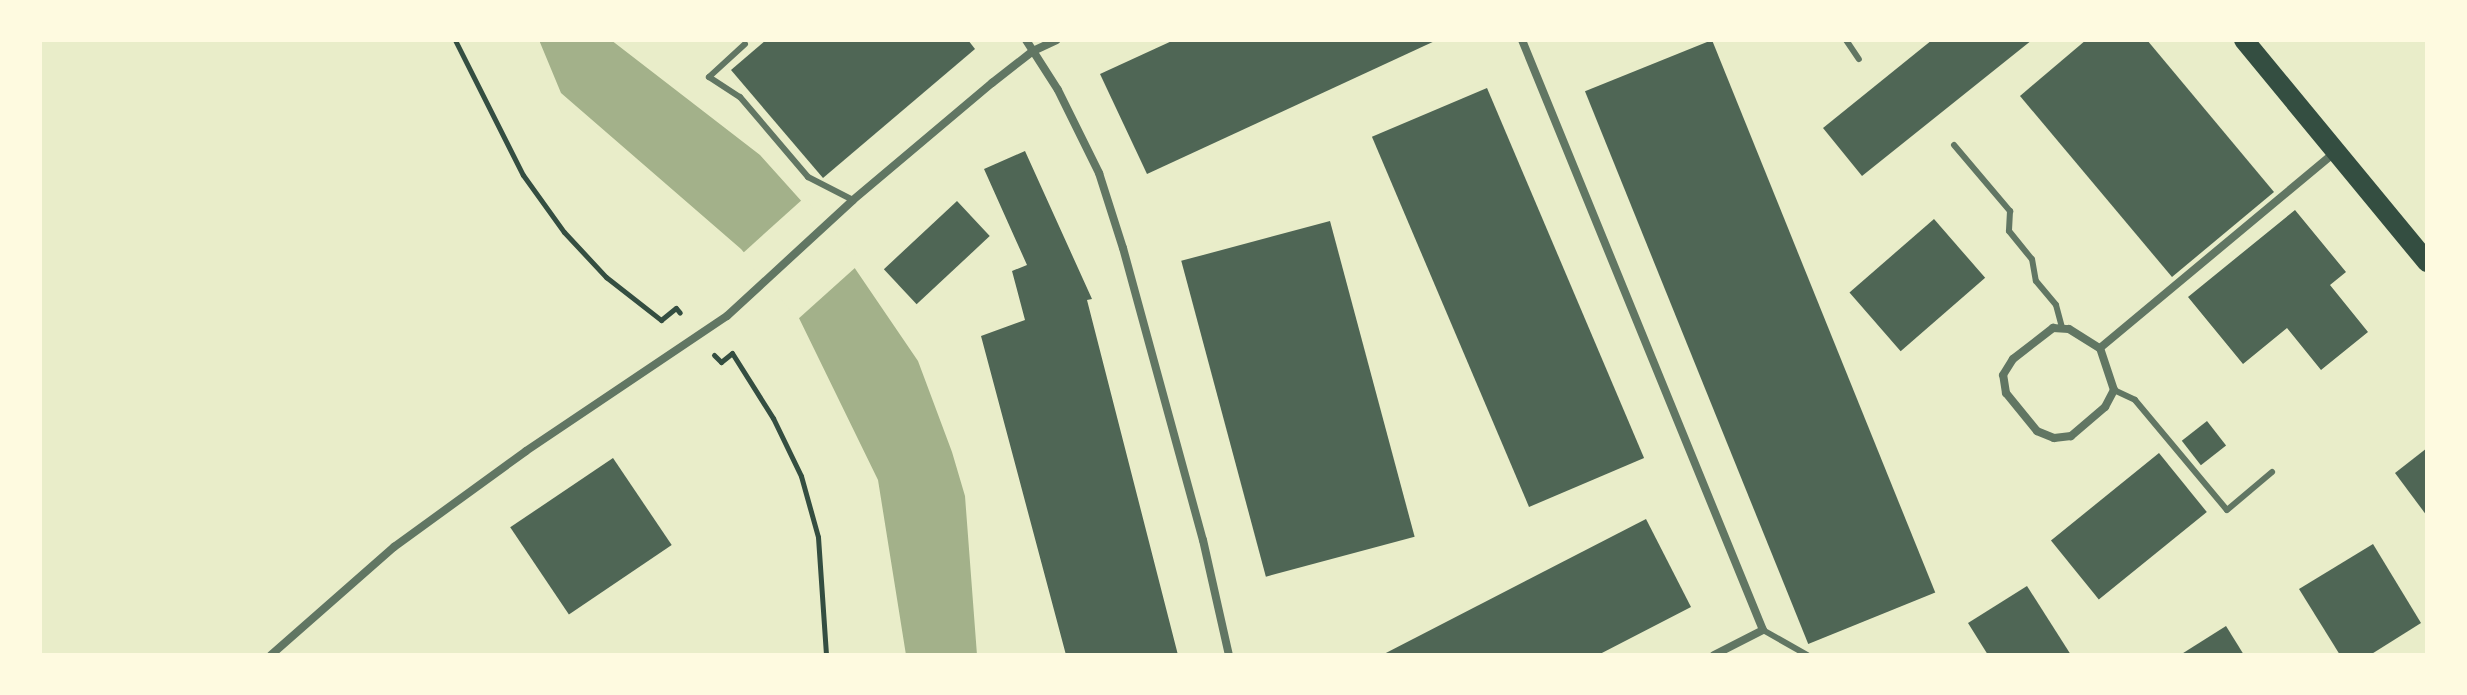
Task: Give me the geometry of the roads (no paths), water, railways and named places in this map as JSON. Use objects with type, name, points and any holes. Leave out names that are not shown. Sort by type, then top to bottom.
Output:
[{"type":"main road","points":[[2244,40],[2427,262]]},
{"type":"street","points":[[1026,40],[1058,90],[1099,173],[1123,248],[1203,540],[1229,655]]},
{"type":"street","points":[[271,655],[394,547],[526,451],[678,352],[755,291],[853,200],[1033,51],[1057,40]]},
{"type":"street","points":[[1522,40],[1763,630],[1714,655]]},
{"type":"street","points":[[2100,348],[2336,152]]},
{"type":"street","points":[[2062,327],[2100,348],[2114,390],[2105,407],[2071,436],[2054,438],[2037,431],[2006,393],[2003,375],[2013,359],[2045,332],[2062,327]]},
{"type":"lane","points":[[1846,40],[1859,59]]},
{"type":"lane","points":[[745,44],[709,77],[740,97],[808,177],[853,200]]},
{"type":"lane","points":[[1954,145],[2010,211],[2009,231],[2032,259],[2036,281],[2056,305],[2062,327]]},
{"type":"lane","points":[[2114,390],[2135,400],[2227,510],[2272,472]]},
{"type":"lane","points":[[1763,630],[1807,655]]}]
